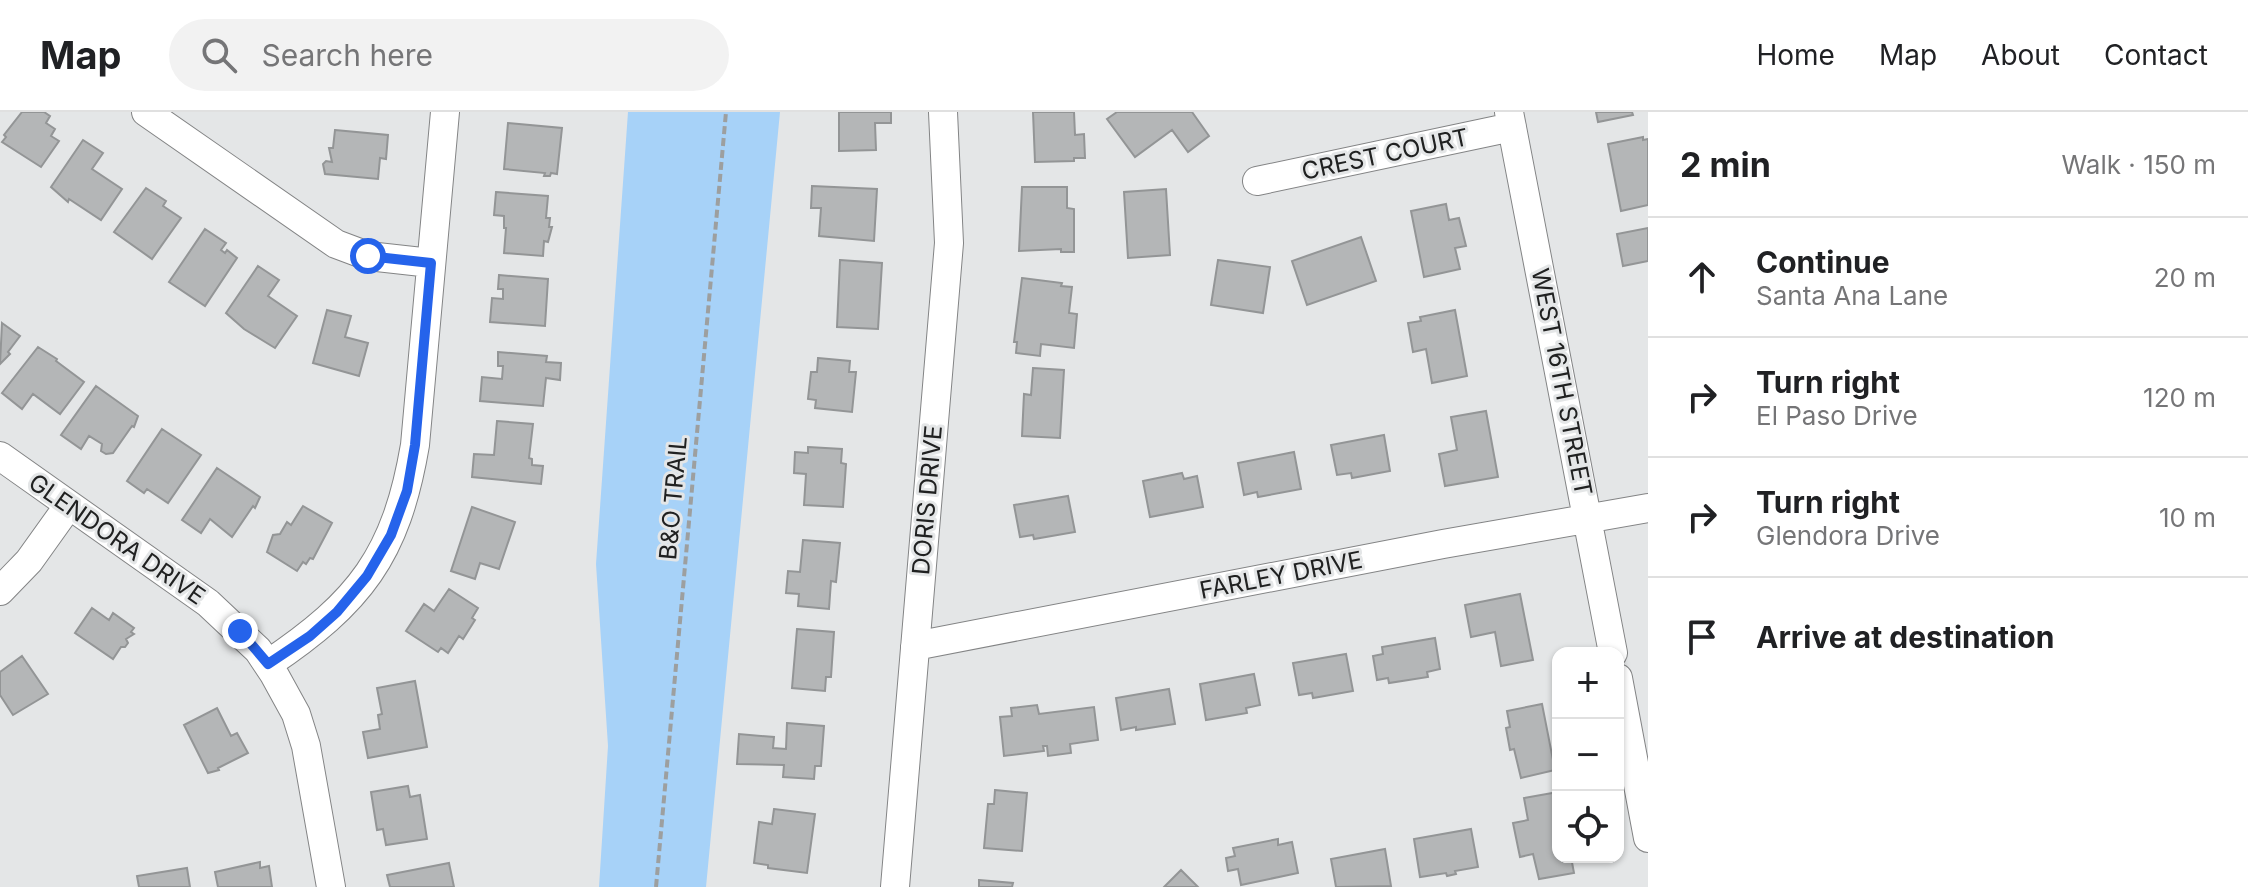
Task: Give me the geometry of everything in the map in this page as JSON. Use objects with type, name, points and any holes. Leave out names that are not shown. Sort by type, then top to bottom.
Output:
[{"type":"street","points":[[146,112],[336,244],[368,256],[431,263]]},
{"type":"street","points":[[268,664],[310,636],[337,612],[367,576],[391,535],[407,491],[415,445],[445,112]]},
{"type":"street","name":"DORIS DRIVE","points":[[895,887],[949,243],[943,112]]},
{"type":"street","name":"CREST COURT","points":[[1257,181],[1511,120]]},
{"type":"street","name":"WEST 16TH STREET","points":[[1511,120],[1612,647]]},
{"type":"street","name":"GLENDORA DRIVE","points":[[0,456],[208,603],[247,637],[268,664],[296,714],[306,746],[331,887]]},
{"type":"street","points":[[0,591],[29,561],[69,505]]},
{"type":"street","name":"FARLEY DRIVE","points":[[915,646],[1443,544],[1648,508]]},
{"type":"street","points":[[1624,710],[1648,838]]},
{"type":"path","name":"B&O TRAIL","points":[[656,887],[726,112]]},
{"type":"shaded area","points":[[628,112],[780,112],[706,887],[599,887],[608,746],[596,564]]},
{"type":"building","points":[[22,112],[44,112],[50,116],[46,123],[55,129],[51,136],[59,141],[41,167],[2,142]]},
{"type":"building","points":[[839,112],[891,112],[891,123],[875,123],[876,150],[839,151]]},
{"type":"building","points":[[1033,112],[1074,112],[1075,135],[1084,134],[1085,158],[1035,162]]},
{"type":"building","points":[[1117,112],[1192,112],[1209,136],[1188,152],[1172,130],[1135,157],[1107,119]]},
{"type":"building","points":[[1596,112],[1632,112],[1633,115],[1598,122]]},
{"type":"building","points":[[508,123],[562,128],[557,174],[544,176],[545,173],[504,169]]},
{"type":"building","points":[[335,130],[388,135],[386,159],[380,158],[378,179],[325,174],[323,164],[332,162],[329,148],[333,148]]},
{"type":"building","points":[[1643,137],[1643,140],[1648,139],[1648,205],[1621,211],[1608,144]]},
{"type":"building","points":[[83,140],[103,153],[92,169],[122,189],[101,220],[69,199],[68,202],[51,187]]},
{"type":"building","points":[[812,186],[877,189],[874,241],[819,236],[821,208],[811,208]]},
{"type":"building","points":[[1022,187],[1067,187],[1067,208],[1074,209],[1074,252],[1061,252],[1061,249],[1019,251]]},
{"type":"building","points":[[146,188],[166,201],[163,206],[181,218],[152,259],[114,232]]},
{"type":"building","points":[[1166,189],[1170,255],[1128,258],[1124,192]]},
{"type":"building","points":[[496,192],[548,196],[546,218],[550,218],[549,227],[552,227],[548,242],[544,241],[543,256],[504,253],[506,228],[504,216],[494,215]]},
{"type":"building","points":[[1446,204],[1449,220],[1459,218],[1466,246],[1455,248],[1460,269],[1424,277],[1411,211]]},
{"type":"building","points":[[1648,228],[1648,261],[1623,266],[1617,234]]},
{"type":"building","points":[[205,229],[226,243],[221,250],[225,253],[227,250],[237,258],[205,306],[169,282]]},
{"type":"building","points":[[1361,237],[1376,281],[1307,305],[1292,261]]},
{"type":"building","points":[[840,260],[882,263],[878,329],[837,327]]},
{"type":"building","points":[[1218,260],[1270,267],[1263,313],[1211,305]]},
{"type":"building","points":[[258,266],[279,280],[268,296],[297,316],[275,348],[244,329],[226,313]]},
{"type":"building","points":[[499,275],[548,279],[545,326],[490,322],[492,298],[503,299],[503,289],[498,289]]},
{"type":"building","points":[[1022,278],[1072,287],[1069,313],[1077,314],[1074,348],[1041,344],[1040,356],[1016,353],[1017,342],[1014,342]]},
{"type":"building","points":[[327,310],[351,316],[345,337],[368,343],[359,376],[313,363]]},
{"type":"building","points":[[1455,310],[1467,376],[1432,383],[1426,349],[1413,352],[1408,323],[1421,321],[1420,317]]},
{"type":"building","points":[[2,323],[20,336],[0,364]]},
{"type":"building","points":[[38,347],[84,382],[60,414],[33,394],[22,409],[2,393]]},
{"type":"building","points":[[498,352],[547,356],[546,362],[561,363],[560,380],[546,378],[543,406],[480,401],[482,377],[502,379],[503,366],[498,366]]},
{"type":"building","points":[[818,358],[850,361],[849,372],[856,372],[852,412],[815,408],[816,400],[808,399],[811,372],[817,372]]},
{"type":"building","points":[[1033,368],[1064,370],[1060,438],[1022,436],[1024,394],[1031,395]]},
{"type":"building","points":[[96,386],[138,416],[134,427],[113,453],[101,451],[102,444],[89,436],[81,449],[61,435]]},
{"type":"building","points":[[1486,411],[1498,477],[1445,486],[1439,454],[1457,450],[1451,417]]},
{"type":"building","points":[[497,421],[533,424],[529,458],[532,465],[543,466],[541,484],[472,477],[474,454],[494,455]]},
{"type":"building","points":[[162,429],[201,455],[168,503],[147,489],[144,493],[127,481]]},
{"type":"building","points":[[1384,435],[1390,471],[1352,478],[1351,473],[1337,475],[1331,445]]},
{"type":"building","points":[[808,447],[842,449],[841,463],[846,464],[843,507],[804,505],[806,474],[794,473],[795,452],[808,453]]},
{"type":"building","points":[[1294,452],[1301,489],[1258,497],[1257,492],[1244,495],[1238,463]]},
{"type":"building","points":[[217,468],[260,497],[232,537],[210,519],[201,533],[182,520]]},
{"type":"building","points":[[1182,473],[1184,479],[1197,476],[1203,507],[1150,517],[1143,481]]},
{"type":"building","points":[[1068,496],[1075,532],[1034,539],[1033,535],[1020,537],[1014,505]]},
{"type":"building","points":[[303,506],[332,523],[313,559],[310,558],[306,564],[303,562],[297,571],[267,552],[273,535],[280,534],[287,522],[291,525]]},
{"type":"building","points":[[472,507],[515,522],[499,569],[480,563],[475,579],[451,571]]},
{"type":"building","points":[[803,540],[840,543],[836,582],[831,581],[829,609],[798,606],[799,594],[786,593],[788,571],[800,572]]},
{"type":"building","points":[[449,589],[478,608],[472,618],[475,620],[463,639],[459,636],[448,653],[441,648],[438,652],[406,631],[424,604],[434,611]]},
{"type":"building","points":[[1520,594],[1533,660],[1501,666],[1495,632],[1471,637],[1465,605]]},
{"type":"building","points":[[92,608],[109,620],[113,613],[134,628],[131,632],[134,634],[126,639],[128,643],[113,659],[75,633]]},
{"type":"building","points":[[797,629],[834,632],[831,677],[826,677],[825,691],[792,688]]},
{"type":"building","points":[[1435,638],[1440,669],[1427,672],[1428,677],[1389,683],[1388,678],[1377,680],[1373,656],[1383,654],[1382,647]]},
{"type":"building","points":[[1346,654],[1353,691],[1313,698],[1312,693],[1299,695],[1293,663]]},
{"type":"building","points":[[22,656],[48,694],[13,715],[0,695],[0,672]]},
{"type":"building","points":[[1254,674],[1260,705],[1246,708],[1247,713],[1206,720],[1200,684]]},
{"type":"building","points":[[415,681],[427,747],[368,758],[363,732],[380,729],[378,715],[382,714],[377,688]]},
{"type":"building","points":[[1169,689],[1175,724],[1121,730],[1116,698]]},
{"type":"building","points":[[1542,704],[1552,771],[1521,778],[1514,749],[1510,750],[1507,711]]},
{"type":"building","points":[[1037,705],[1039,714],[1094,707],[1098,740],[1070,744],[1071,753],[1048,756],[1047,746],[1043,746],[1044,751],[1004,756],[1000,717],[1012,716],[1011,708]]},
{"type":"building","points":[[217,708],[231,736],[237,733],[248,753],[208,773],[184,725]]},
{"type":"building","points":[[787,723],[824,726],[821,766],[815,766],[814,779],[783,777],[784,765],[737,764],[739,734],[774,737],[773,748],[786,749]]},
{"type":"building","points":[[408,786],[410,797],[420,795],[427,839],[386,845],[383,829],[377,830],[371,792]]},
{"type":"building","points":[[995,790],[1027,793],[1022,851],[984,848],[988,804],[994,804]]},
{"type":"building","points":[[1552,793],[1552,863],[1572,863],[1574,873],[1539,879],[1533,854],[1520,857],[1513,823],[1528,820],[1524,798]]},
{"type":"building","points":[[774,809],[815,814],[807,873],[754,863],[759,822],[772,824]]},
{"type":"building","points":[[1471,829],[1478,867],[1455,871],[1456,874],[1447,876],[1446,873],[1420,877],[1414,839]]},
{"type":"building","points":[[1278,839],[1278,845],[1292,842],[1298,873],[1241,885],[1238,869],[1228,871],[1226,858],[1235,856],[1233,848]]},
{"type":"building","points":[[1385,849],[1391,886],[1336,887],[1331,859]]},
{"type":"building","points":[[260,862],[260,868],[269,866],[272,887],[218,887],[215,872]]},
{"type":"building","points":[[449,863],[454,887],[390,887],[387,875]]},
{"type":"building","points":[[187,868],[190,887],[139,887],[137,876]]},
{"type":"building","points":[[1181,870],[1198,887],[1164,887]]},
{"type":"building","points":[[979,880],[1013,883],[1012,887],[979,887]]},
{"type":"route","points":[[240,631],[268,664],[319,629],[367,576],[391,535],[407,491],[415,445],[431,263],[368,256]]}]
